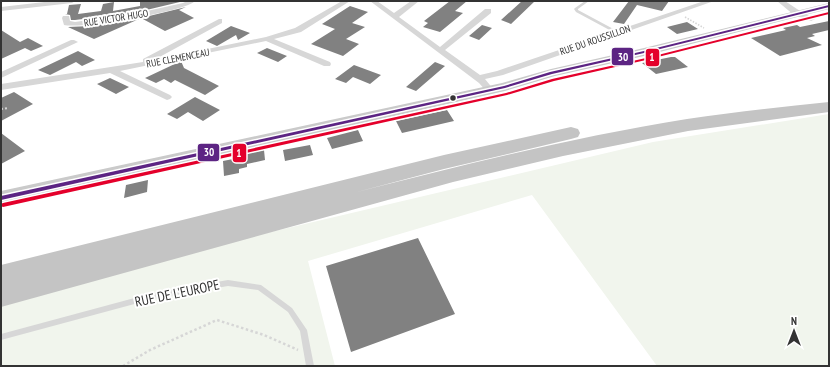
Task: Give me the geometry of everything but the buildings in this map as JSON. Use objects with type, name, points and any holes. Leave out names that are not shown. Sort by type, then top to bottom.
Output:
[{"type":"highway","points":[[1,276],[444,162],[533,141],[596,128],[678,114],[829,95]]},
{"type":"highway","points":[[1,295],[453,175],[563,149],[688,125],[829,107]]},
{"type":"main road","points":[[1,198],[491,85],[556,79],[803,15],[829,6]]},
{"type":"main road","points":[[803,15],[829,15]]},
{"type":"street","points":[[1,9],[72,1]]},
{"type":"street","name":"RUE VICTOR HUGO","points":[[66,18],[67,23],[75,24],[138,15],[185,5],[192,1]]},
{"type":"street","name":"RUE CLEMENCEAU","points":[[1,87],[137,66],[267,39],[298,30],[347,1]]},
{"type":"street","points":[[373,1],[491,85]]},
{"type":"street","points":[[394,17],[416,1]]},
{"type":"street","name":"RUE DU ROUSSILLON","points":[[491,85],[618,33],[711,1]]},
{"type":"street","points":[[782,2],[803,15]]},
{"type":"street","points":[[441,50],[488,11]]},
{"type":"street","points":[[137,66],[219,21]]},
{"type":"street","points":[[267,39],[327,64]]},
{"type":"street","points":[[1,75],[74,42]]},
{"type":"street","points":[[111,70],[168,97]]},
{"type":"lane","points":[[587,1],[577,7],[577,11],[618,33]]},
{"type":"lane","name":"RUE DE L'EUROPE","points":[[1,337],[153,296],[228,283],[259,287],[290,310],[303,330],[310,366]]},
{"type":"path","points":[[677,13],[707,30]]},
{"type":"path","points":[[1,109],[8,108]]},
{"type":"path","points":[[123,366],[150,350],[217,320],[264,334],[308,354]]},
{"type":"shaded area","points":[[829,114],[829,366],[657,366],[532,195],[308,261],[335,366],[1,366],[1,301],[258,235],[653,142]]},
{"type":"transit line","name":"30","points":[[1,198],[505,87],[551,73],[644,52],[829,6]]},
{"type":"transit line","name":"1","points":[[3,205],[507,94],[553,80],[646,59],[829,13]]}]
